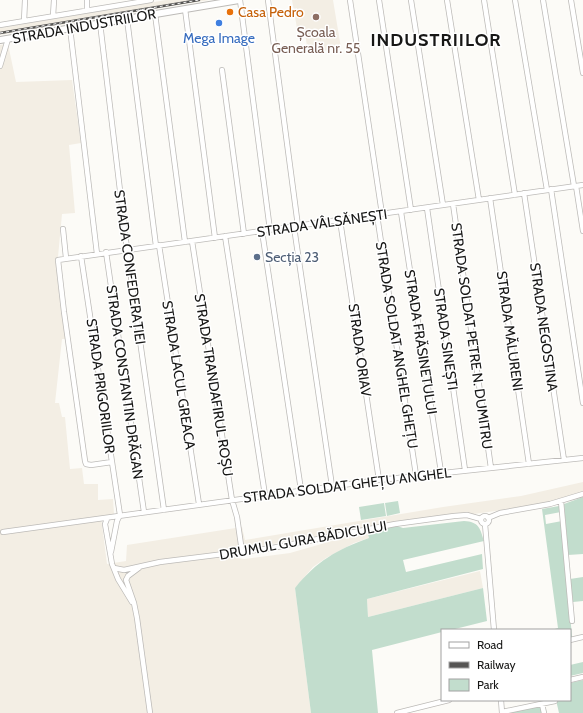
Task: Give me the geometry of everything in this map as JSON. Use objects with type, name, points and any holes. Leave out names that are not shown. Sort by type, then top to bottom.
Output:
[{"type":"main road","name":"STRADA INDUSTRIILOR","points":[[0,40],[239,0]]},
{"type":"street","points":[[24,21],[25,0]]},
{"type":"street","points":[[53,16],[54,0]]},
{"type":"street","points":[[87,0],[87,10]]},
{"type":"street","points":[[0,25],[87,10],[123,2],[151,0]]},
{"type":"street","points":[[239,0],[270,230]]},
{"type":"street","points":[[268,0],[296,226],[332,486]]},
{"type":"street","name":"STRADA SOLDAT ANGHEL GHEȚU","points":[[350,0],[416,475]]},
{"type":"street","points":[[379,0],[411,210]]},
{"type":"street","points":[[411,0],[443,206]]},
{"type":"street","points":[[447,0],[479,200]]},
{"type":"street","points":[[484,0],[515,195]]},
{"type":"street","points":[[515,0],[549,190],[583,403]]},
{"type":"street","points":[[543,0],[583,231]]},
{"type":"street","points":[[571,0],[583,73]]},
{"type":"street","points":[[184,9],[215,238]]},
{"type":"street","points":[[155,14],[184,242]]},
{"type":"street","name":"STRADA LACUL GREACA","points":[[127,19],[157,245],[199,504]]},
{"type":"street","name":"STRADA CONFEDERAȚIEI","points":[[100,23],[127,249],[164,510]]},
{"type":"street","points":[[70,28],[97,254]]},
{"type":"street","points":[[0,66],[2,55],[8,39]]},
{"type":"street","points":[[0,48],[2,55]]},
{"type":"street","points":[[222,70],[244,234]]},
{"type":"street","name":"STRADA VÂLSĂNEȘTI","points":[[63,258],[401,212],[583,185]]},
{"type":"street","name":"STRADA NEGOSTINA","points":[[524,193],[564,460]]},
{"type":"street","name":"STRADA MĂLURENI","points":[[490,198],[529,464]]},
{"type":"street","name":"STRADA SOLDAT PETRE N. DUMITRU","points":[[453,204],[491,468]]},
{"type":"street","name":"STRADA SINEȘTI","points":[[427,208],[465,470]]},
{"type":"street","name":"STRADA FRĂSINETULUI","points":[[401,212],[441,472]]},
{"type":"street","name":"STRADA ORIAV","points":[[340,220],[378,480]]},
{"type":"street","points":[[63,229],[63,258],[58,262],[85,461],[86,464],[91,465],[112,462]]},
{"type":"street","points":[[262,231],[301,490]]},
{"type":"street","points":[[225,236],[265,495]]},
{"type":"street","name":"STRADA TRANDAFIRUL ROȘU","points":[[192,241],[232,500],[237,517],[242,552]]},
{"type":"street","name":"STRADA CONSTANTIN DRĂGAN","points":[[106,252],[144,512]]},
{"type":"street","name":"STRADA PRIGORIILOR","points":[[81,256],[120,515]]},
{"type":"street","name":"STRADA SOLDAT GHEȚU ANGHEL","points":[[112,517],[416,475],[583,458]]},
{"type":"street","points":[[494,629],[485,524],[482,523],[481,519],[485,516],[488,518],[500,513],[561,502],[583,494]]},
{"type":"street","points":[[561,502],[572,621]]},
{"type":"street","points":[[111,555],[117,521],[120,515]]},
{"type":"street","name":"DRUMUL GURA BĂDICULUI","points":[[120,571],[160,562],[280,547],[423,520],[461,515],[481,519]]},
{"type":"street","points":[[3,532],[112,517],[117,521]]},
{"type":"street","points":[[107,518],[105,522],[114,568],[127,572],[127,578],[136,609],[150,713]]},
{"type":"street","points":[[485,524],[489,521],[488,518]]},
{"type":"street","points":[[106,526],[110,529],[116,527]]},
{"type":"street","points":[[119,580],[123,581],[143,565]]},
{"type":"street","points":[[120,571],[117,577],[136,609]]},
{"type":"street","points":[[571,640],[583,637]]},
{"type":"street","points":[[571,680],[583,676]]},
{"type":"street","points":[[397,713],[444,701]]},
{"type":"street","points":[[501,701],[502,712],[555,701]]},
{"type":"street","points":[[542,704],[544,713]]},
{"type":"shaded area","points":[[166,0],[209,0],[0,35],[0,28]]},
{"type":"shaded area","name":"Școala Generală nr. 55","points":[[292,0],[333,0],[341,48],[308,53],[305,33],[298,34]]},
{"type":"shaded area","points":[[8,44],[16,82],[72,80],[81,143],[69,145],[75,213],[62,214],[58,257],[56,261],[66,339],[62,339],[55,403],[59,403],[62,417],[65,417],[70,469],[82,468],[84,484],[98,484],[98,500],[113,499],[114,514],[101,517],[107,564],[126,561],[127,545],[242,527],[245,540],[443,507],[521,496],[583,482],[583,492],[562,500],[538,505],[430,520],[405,521],[232,551],[237,558],[244,559],[290,553],[367,531],[369,538],[354,543],[326,558],[313,567],[295,588],[311,713],[0,713],[0,45]]},
{"type":"shaded area","points":[[480,571],[483,588],[368,617],[367,599]]},
{"type":"green space","points":[[583,497],[583,554],[568,555],[564,504]]},
{"type":"green space","points":[[398,501],[400,513],[387,516],[385,503]]},
{"type":"green space","points":[[384,503],[386,516],[361,520],[359,507]]},
{"type":"green space","points":[[559,506],[561,512],[545,515],[546,524],[562,521],[572,637],[571,638],[571,629],[554,629],[558,628],[542,509]]},
{"type":"green space","points":[[464,521],[476,524],[478,526],[484,541],[403,560],[406,572],[482,554],[483,569],[367,599],[368,617],[483,588],[487,621],[455,629],[441,629],[441,632],[372,650],[378,713],[311,713],[295,588],[319,563],[347,547],[369,538],[367,531],[397,526],[403,528]]},
{"type":"green space","points":[[583,577],[583,601],[573,602],[570,579]]},
{"type":"green space","points":[[583,662],[583,673],[571,676],[571,665]]},
{"type":"green space","points":[[583,680],[583,713],[559,713],[556,701],[571,701],[571,683]]},
{"type":"green space","points":[[540,705],[542,713],[506,713]]},
{"type":"railway","points":[[0,33],[199,0]]},
{"type":"place","name":"Casa Pedro","points":[[230,12]]},
{"type":"place","name":"Școala Generală nr. 55","points":[[316,17]]},
{"type":"place","name":"Mega Image","points":[[219,23]]},
{"type":"place","name":"Secția 23","points":[[257,257]]},
{"type":"district","name":"INDUSTRIILOR","points":[[436,40]]}]
